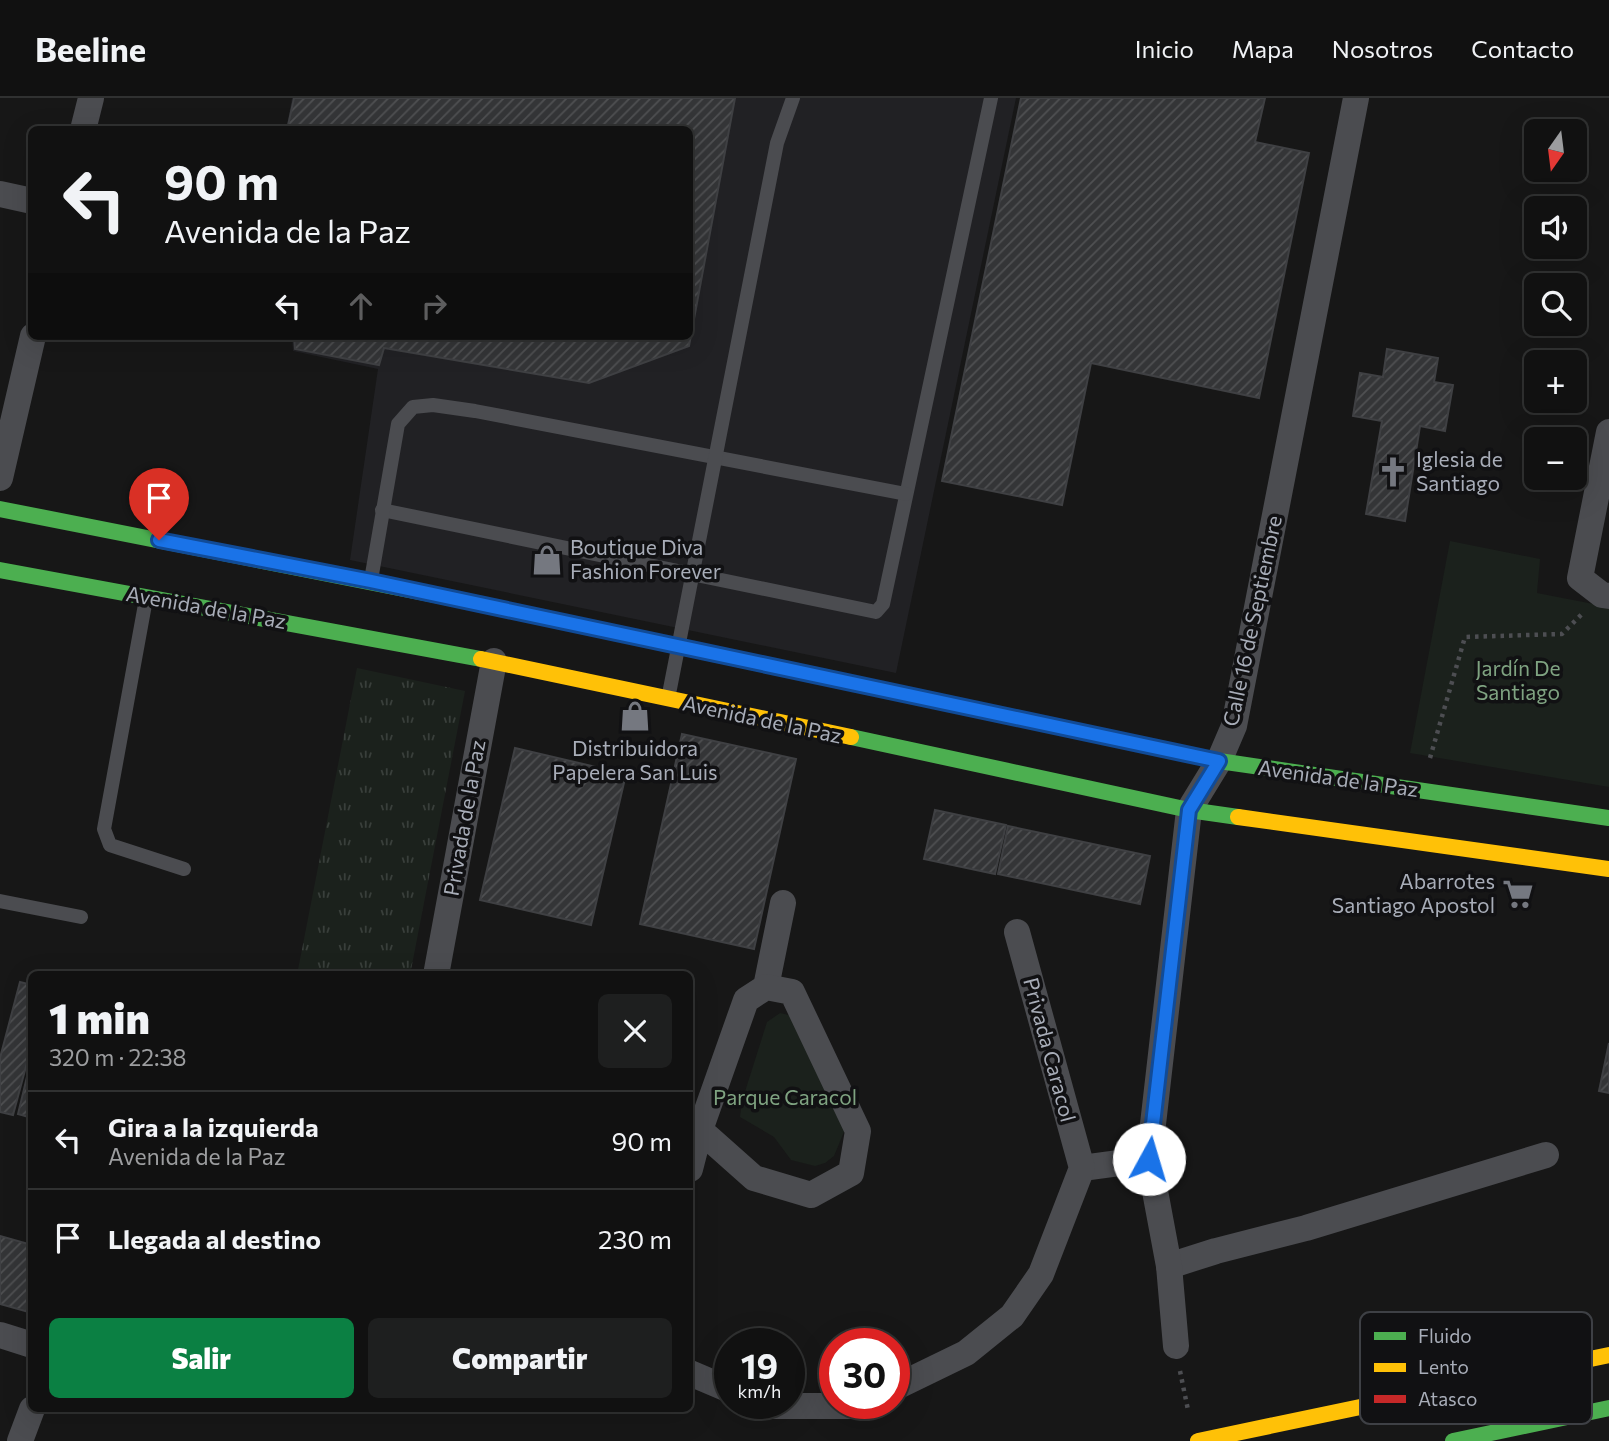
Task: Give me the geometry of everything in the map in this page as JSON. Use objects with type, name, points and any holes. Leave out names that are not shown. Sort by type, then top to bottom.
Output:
[{"type":"street","points":[[84,126],[91,98]]},
{"type":"street","name":"Calle 16 de Septiembre","points":[[1176,1346],[1168,1266],[1149,1159],[1189,810],[1219,761],[1234,726],[1356,98]]},
{"type":"street","points":[[0,194],[28,200]]},
{"type":"street","points":[[0,478],[32,340]]},
{"type":"street","points":[[1605,595],[1580,578],[1609,432]]},
{"type":"street","name":"Avenida de la Paz","points":[[0,509],[371,581],[1219,761],[1609,818]]},
{"type":"street","name":"Avenida de la Paz","points":[[0,570],[494,661],[1189,810],[1609,869]]},
{"type":"street","name":"Privada de la Paz","points":[[437,971],[494,661]]},
{"type":"street","points":[[766,987],[783,902]]},
{"type":"street","name":"Privada Caracol","points":[[1017,932],[1082,1168]]},
{"type":"street","points":[[693,1157],[700,1130],[746,1000],[766,987],[792,992],[858,1131],[851,1173],[811,1195],[754,1178],[700,1130]]},
{"type":"street","points":[[1168,1266],[1306,1228],[1546,1155]]},
{"type":"street","points":[[910,1380],[966,1353],[1012,1316],[1041,1274],[1082,1168],[1149,1159]]},
{"type":"street","points":[[0,1335],[28,1344]]},
{"type":"street","points":[[693,1374],[714,1383]]},
{"type":"street","points":[[1198,1441],[1360,1407]]},
{"type":"street","points":[[20,1441],[31,1412]]},
{"type":"street","points":[[1453,1441],[1533,1424]]},
{"type":"lane","points":[[668,700],[777,143],[793,98]]},
{"type":"lane","points":[[382,510],[876,612],[883,604],[991,98]]},
{"type":"lane","points":[[371,581],[398,424],[413,407],[433,405],[474,411],[906,494]]},
{"type":"lane","points":[[146,597],[104,829],[110,845],[184,869]]},
{"type":"lane","points":[[0,901],[82,917]]},
{"type":"path","points":[[1417,758],[1430,760],[1465,637],[1562,634],[1605,595]]},
{"type":"shaded area","points":[[292,98],[1016,98],[896,673],[350,560],[378,369],[293,351],[292,340],[693,340],[693,126],[287,126]]},
{"type":"green space","name":"Jardín De Santiago","points":[[1450,541],[1540,559],[1537,593],[1609,607],[1609,787],[1410,753]]},
{"type":"green space","points":[[357,668],[465,691],[411,971],[298,971]]},
{"type":"green space","name":"Parque Caracol","points":[[780,1013],[793,1016],[846,1127],[834,1156],[815,1166],[791,1160],[774,1137],[740,1117],[742,1101],[767,1022]]},
{"type":"building","points":[[294,98],[735,98],[693,324],[693,126],[288,126]]},
{"type":"building","points":[[1021,98],[1265,98],[1255,142],[1309,153],[1259,398],[1091,363],[1062,505],[942,481]]},
{"type":"building","points":[[294,340],[690,340],[689,346],[589,383],[384,348],[379,365],[295,349]]},
{"type":"building","name":"Iglesia de Santiago","points":[[1387,349],[1438,358],[1434,382],[1453,385],[1445,431],[1420,426],[1405,521],[1366,514],[1382,421],[1353,416],[1360,373],[1383,377]]},
{"type":"building","points":[[682,734],[796,759],[754,949],[640,924]]},
{"type":"building","points":[[515,748],[626,774],[591,925],[480,900]]},
{"type":"building","points":[[935,810],[1006,825],[995,874],[924,859]]},
{"type":"building","points":[[1008,826],[1150,856],[1140,904],[998,874]]},
{"type":"building","points":[[20,982],[28,984],[28,1059],[13,1115],[0,1112],[0,1058]]},
{"type":"building","points":[[1609,1043],[1609,1093],[1599,1091]]},
{"type":"building","points":[[28,1073],[28,1117],[18,1114]]},
{"type":"building","points":[[0,1236],[28,1244],[28,1312],[0,1304]]},
{"type":"traffic: fast","points":[[0,509],[470,602]]},
{"type":"traffic: fast","points":[[0,570],[481,659]]},
{"type":"traffic: fast","points":[[1078,731],[1219,761],[1609,818]]},
{"type":"traffic: fast","points":[[851,737],[1189,810],[1238,817]]},
{"type":"traffic: fast","points":[[1592,1412],[1609,1408]]},
{"type":"traffic: fast","points":[[1453,1441],[1533,1424]]},
{"type":"traffic: slow","points":[[470,602],[865,686]]},
{"type":"traffic: slow","points":[[481,659],[851,737]]},
{"type":"traffic: slow","points":[[1238,817],[1609,869]]},
{"type":"traffic: slow","points":[[1592,1359],[1609,1355]]},
{"type":"traffic: slow","points":[[1198,1441],[1360,1407]]},
{"type":"traffic: jam","points":[[865,686],[1078,731]]},
{"type":"place","name":"Iglesia de Santiago","points":[[1393,472]]},
{"type":"place","name":"Boutique Diva Fashion Forever","points":[[547,560]]},
{"type":"place","name":"Distribuidora Papelera San Luis","points":[[635,716]]},
{"type":"place","name":"Abarrotes Santiago Apostol","points":[[1518,894]]},
{"type":"route","points":[[159,540],[371,581],[1219,761],[1189,810],[1149,1159]]}]
